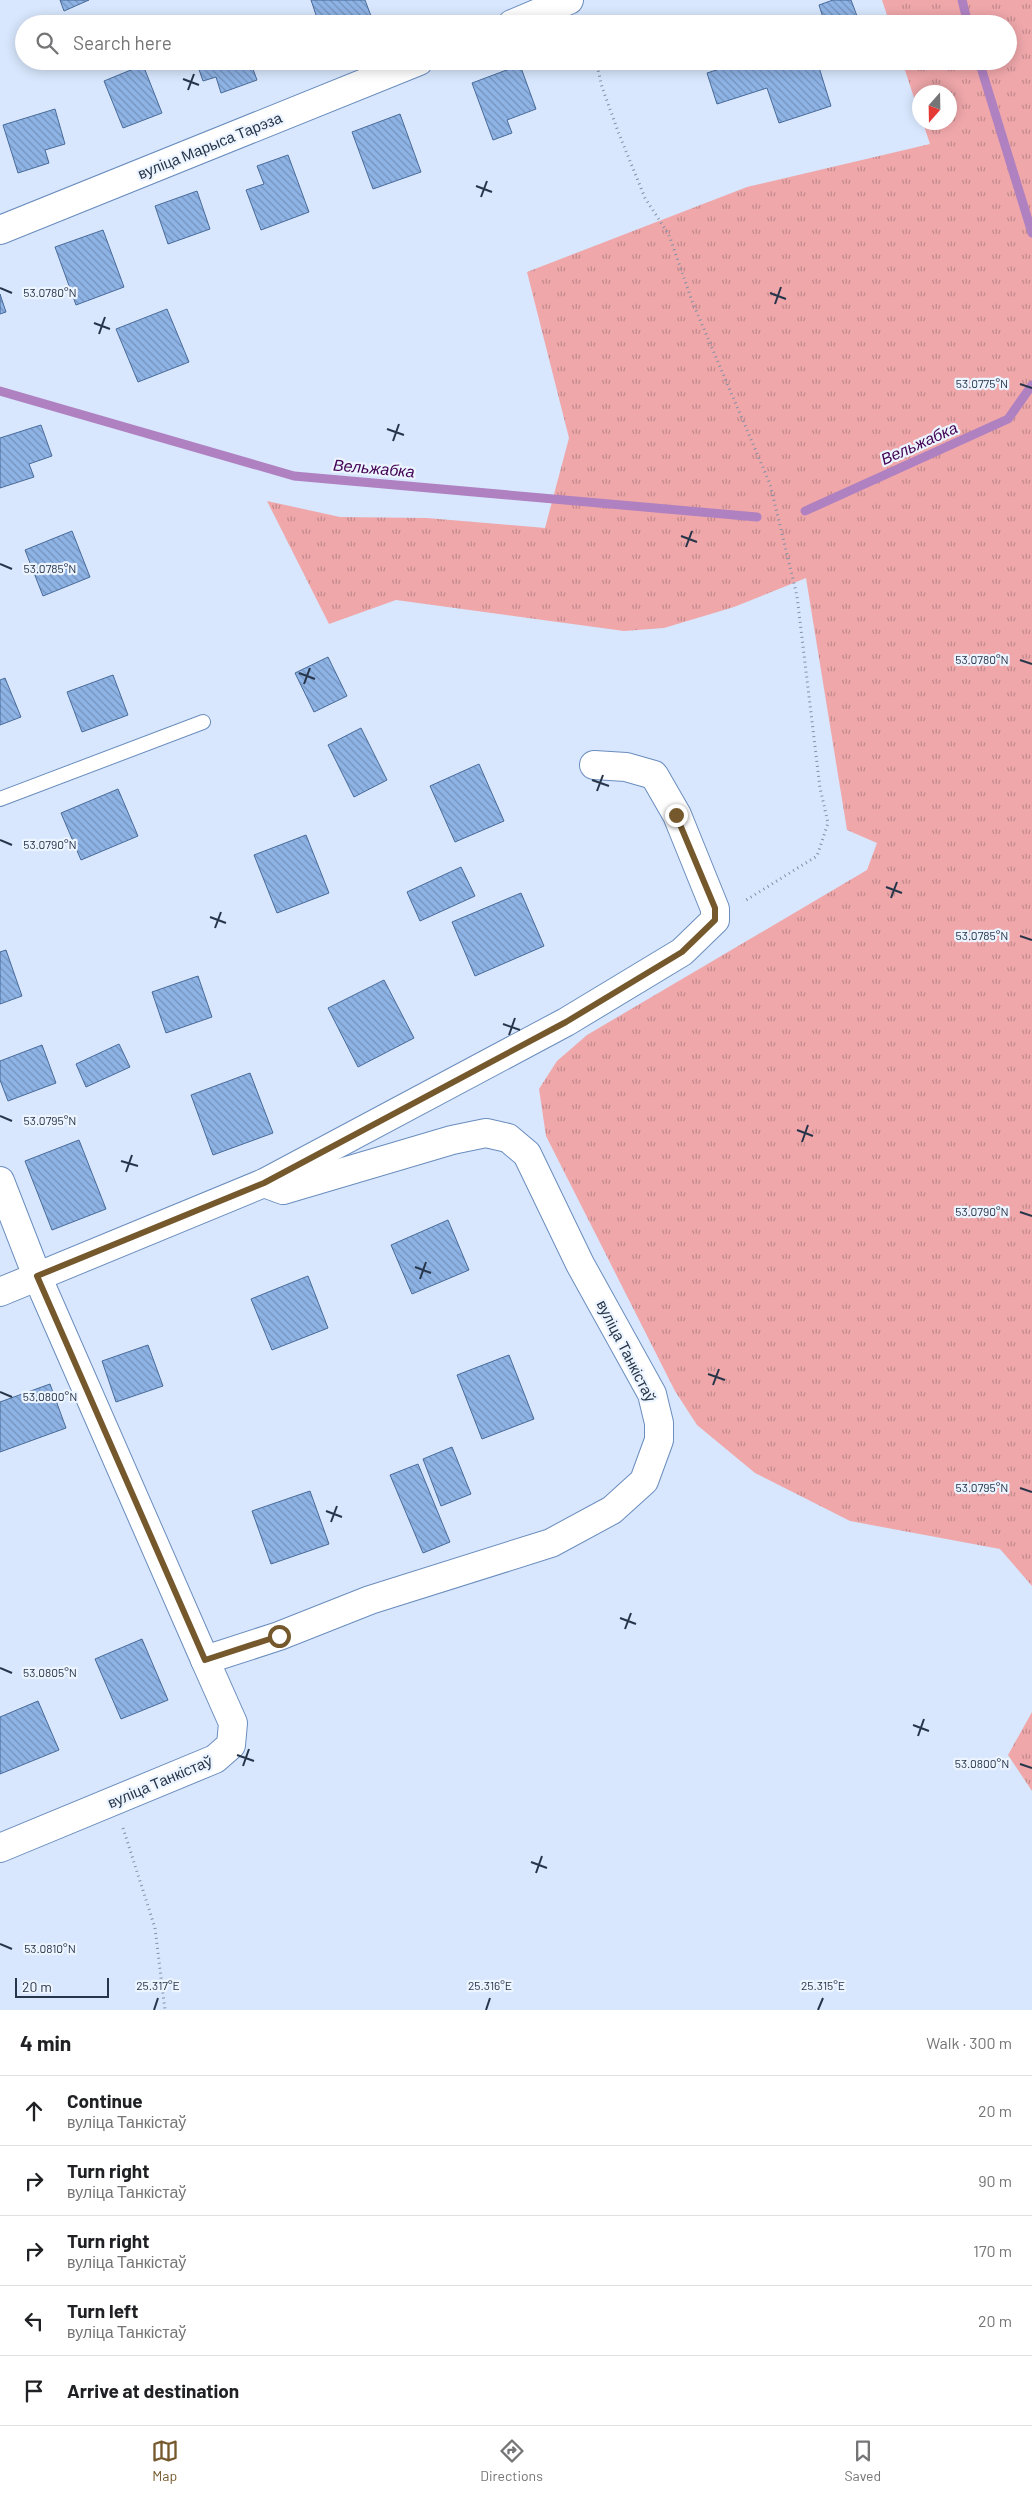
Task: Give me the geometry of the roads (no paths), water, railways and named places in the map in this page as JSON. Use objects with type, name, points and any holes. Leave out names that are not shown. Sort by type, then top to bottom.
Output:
[{"type":"street","points":[[533,15],[569,0]]},
{"type":"street","name":"вуліца Марыса Тарэза","points":[[0,230],[398,70]]},
{"type":"street","points":[[0,1292],[264,1183],[566,1022],[682,952],[715,920],[715,908],[694,854],[676,815],[654,775],[626,767],[594,764]]},
{"type":"street","name":"вуліца Танкістаў","points":[[205,1660],[279,1636],[370,1600],[551,1543],[612,1510],[644,1481],[659,1440],[659,1423],[652,1394],[580,1264],[527,1154],[508,1138],[486,1133],[452,1140],[283,1190],[264,1183]]},
{"type":"street","name":"вуліца Танкістаў","points":[[0,1181],[37,1276],[233,1723],[231,1745],[215,1759],[0,1848]]},
{"type":"lane","points":[[0,800],[203,722]]},
{"type":"waterway","name":"Вельжабка","points":[[962,0],[966,15]]},
{"type":"waterway","name":"Вельжабка","points":[[982,70],[1032,233]]},
{"type":"waterway","name":"Вельжабка","points":[[805,511],[1008,419],[1032,385]]},
{"type":"waterway","name":"Вельжабка","points":[[0,391],[294,476],[757,517]]}]
